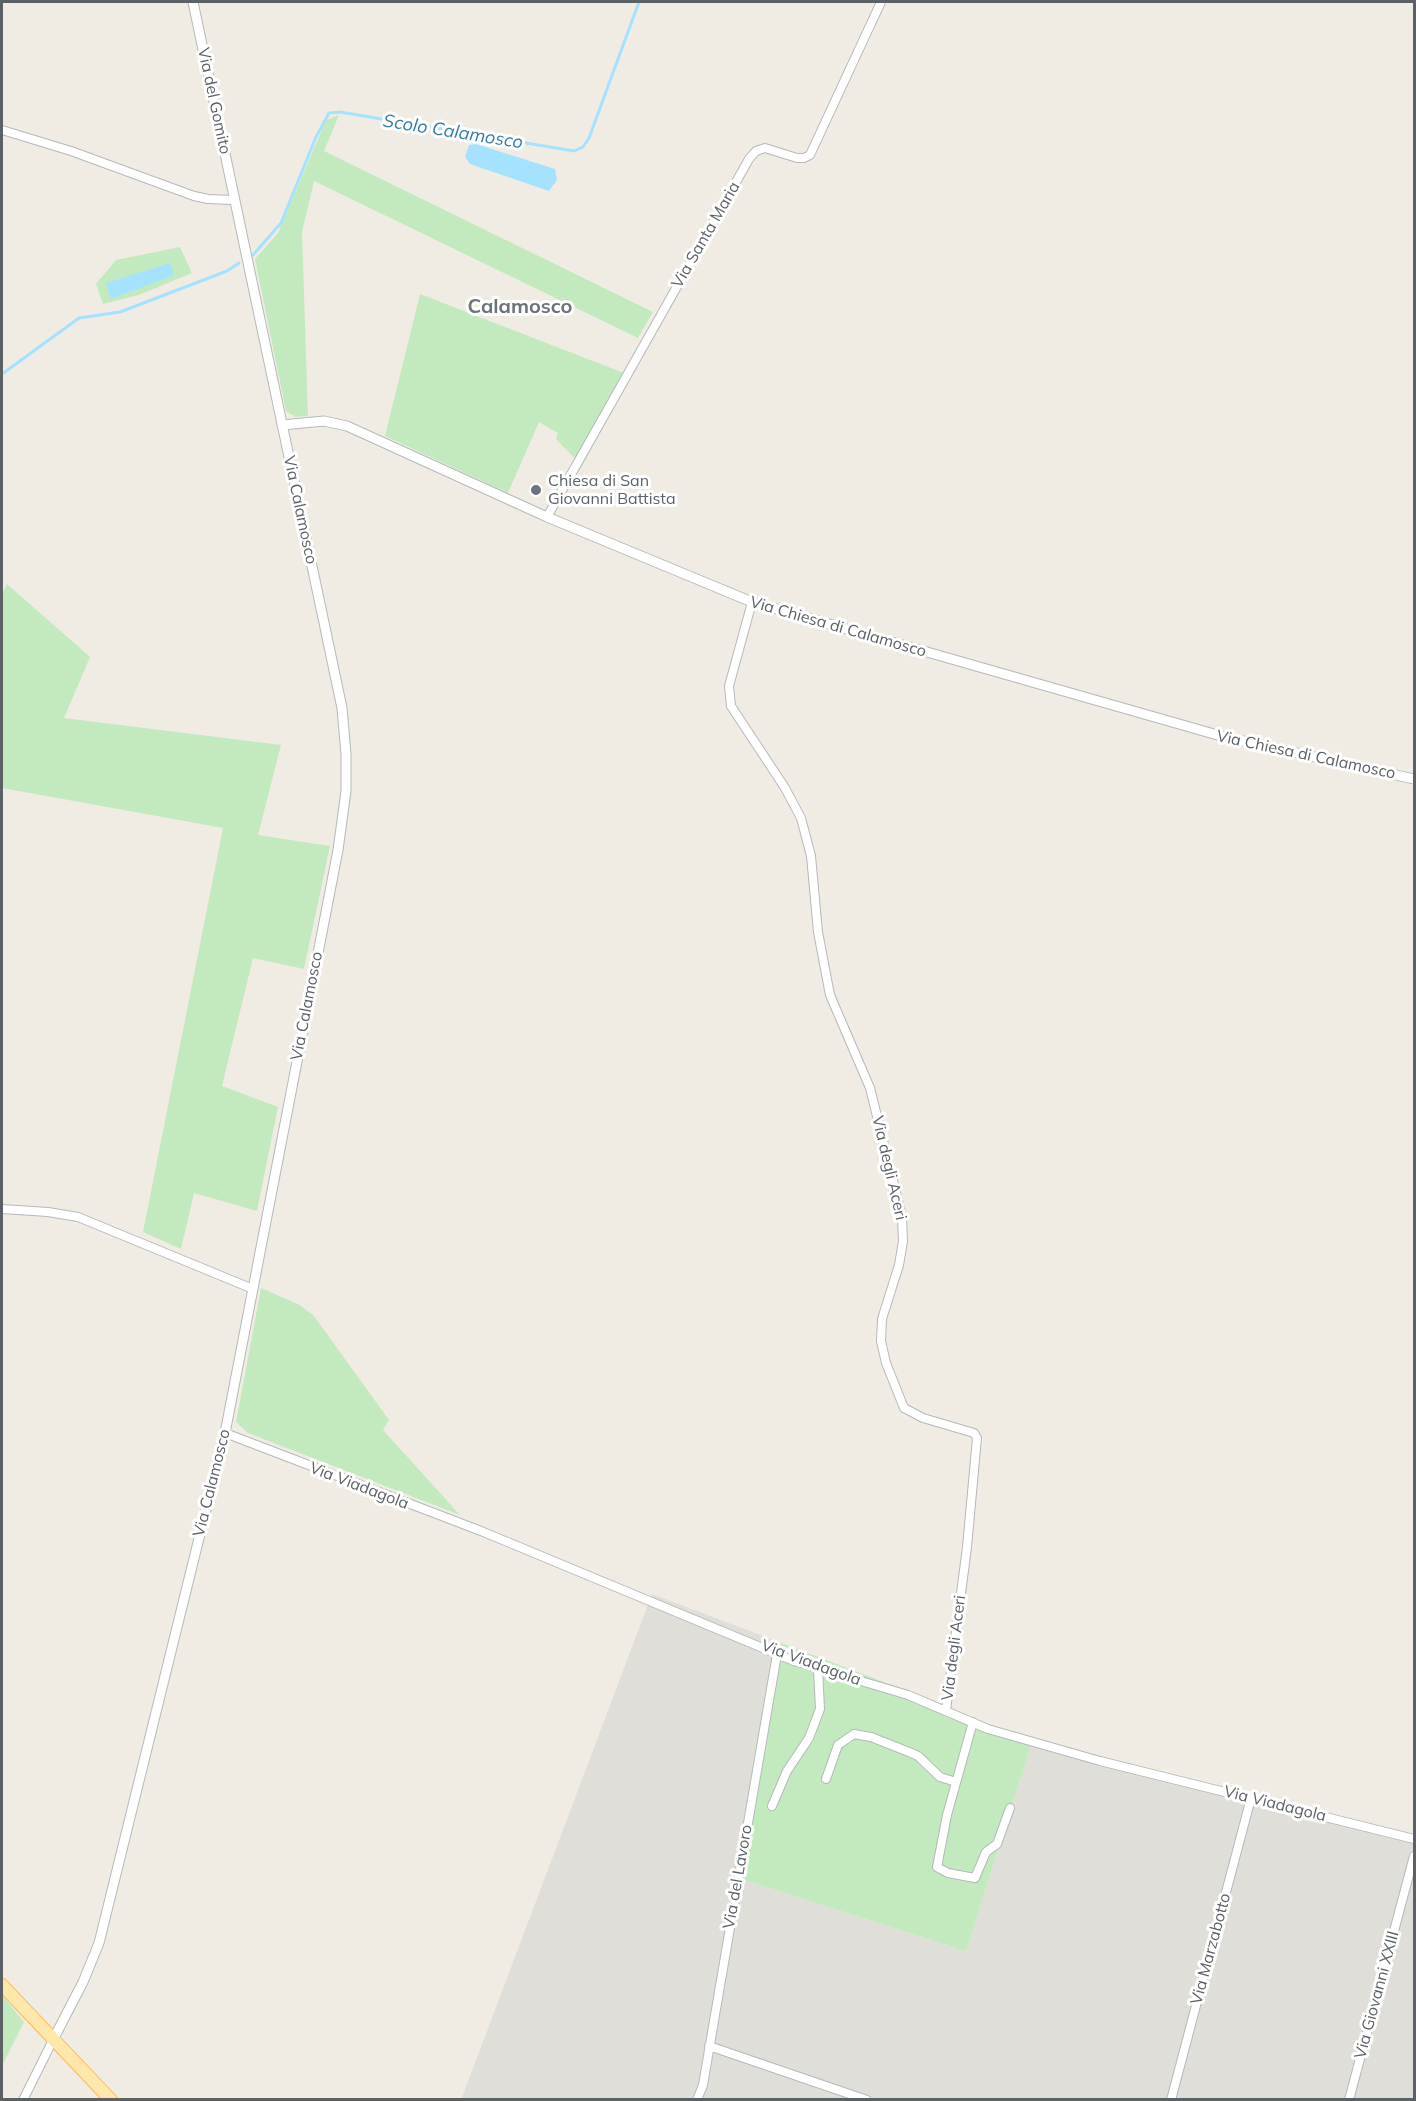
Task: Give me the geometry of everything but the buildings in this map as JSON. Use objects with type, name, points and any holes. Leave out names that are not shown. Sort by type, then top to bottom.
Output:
[{"type":"main road","points":[[2,1985],[111,2100]]},
{"type":"street","name":"Via del Gomito","points":[[193,2],[234,200]]},
{"type":"street","name":"Via Santa Maria","points":[[547,517],[749,159],[756,151],[765,148],[797,158],[804,158],[810,154],[881,2]]},
{"type":"street","points":[[2,130],[71,150],[194,196],[234,200]]},
{"type":"street","name":"Via Calamosco","points":[[54,2038],[83,1982],[99,1943],[225,1433],[338,849],[347,765],[342,708],[234,200]]},
{"type":"street","name":"Via Chiesa di Calamosco","points":[[282,425],[324,421],[347,426],[547,517],[752,602],[1221,736],[1414,779]]},
{"type":"street","name":"Via degli Aceri","points":[[752,602],[729,686],[731,706],[785,788],[801,818],[811,856],[818,933],[830,994],[870,1088],[902,1217],[903,1241],[899,1265],[882,1319],[881,1341],[886,1363],[904,1408],[923,1418],[974,1433],[977,1438],[967,1546],[946,1710]]},
{"type":"street","points":[[2,1209],[48,1212],[78,1217],[253,1289]]},
{"type":"street","name":"Via Viadagola","points":[[225,1433],[481,1531],[777,1654],[908,1695],[973,1722],[1100,1761],[1414,1839]]},
{"type":"street","name":"Via del Lavoro","points":[[697,2100],[703,2085],[710,2046],[777,1654]]},
{"type":"street","points":[[772,1806],[787,1771],[810,1738],[820,1708],[818,1668]]},
{"type":"street","points":[[973,1722],[956,1782],[937,1867],[948,1873],[969,1878],[977,1877],[986,1852],[997,1844],[1010,1808]]},
{"type":"street","points":[[826,1779],[838,1745],[854,1734],[870,1737],[918,1756],[940,1777],[956,1782]]},
{"type":"street","name":"Via Marzabotto","points":[[1171,2100],[1251,1798]]},
{"type":"street","name":"Via Giovanni XXIII","points":[[1348,2100],[1414,1856]]},
{"type":"street","points":[[23,2100],[54,2038]]},
{"type":"street","points":[[710,2046],[867,2100]]},
{"type":"shaded area","points":[[652,1594],[779,1642],[735,1877],[966,1951],[1033,1739],[1414,1835],[1414,2099],[461,2100]]},
{"type":"green space","points":[[339,115],[324,151],[653,312],[638,338],[314,181],[302,232],[308,416],[295,417],[286,411],[255,259],[278,233],[326,120]]},
{"type":"green space","points":[[180,247],[192,273],[139,295],[103,304],[96,284],[116,260]]},
{"type":"green space","points":[[420,294],[629,375],[582,466],[556,439],[558,433],[539,422],[508,493],[385,436]]},
{"type":"green space","points":[[7,584],[90,657],[64,718],[281,745],[258,835],[330,846],[304,969],[253,958],[222,1086],[278,1107],[257,1211],[194,1193],[181,1249],[143,1232],[223,828],[2,788],[2,594]]},
{"type":"green space","points":[[261,1288],[300,1305],[314,1316],[389,1420],[383,1430],[460,1515],[248,1433],[236,1422]]},
{"type":"green space","points":[[779,1642],[952,1708],[988,1725],[1033,1739],[966,1951],[735,1877]]},
{"type":"green space","points":[[2,1995],[24,2022],[2,2066]]},
{"type":"water","points":[[476,144],[555,169],[557,180],[549,191],[470,164],[465,157],[469,145]]},
{"type":"water","points":[[170,263],[174,275],[111,299],[106,283]]},
{"type":"waterway","name":"Scolo Calamosco","points":[[253,255],[281,223],[316,137],[329,113],[340,112],[574,151],[583,147],[589,138],[639,2]]},
{"type":"waterway","name":"Scolo Calamosco","points":[[2,374],[79,318],[120,312],[227,271],[239,263]]},
{"type":"place","name":"Chiesa di San Giovanni Battista","points":[[536,490]]},
{"type":"district","name":"Calamosco","points":[[520,307]]}]
